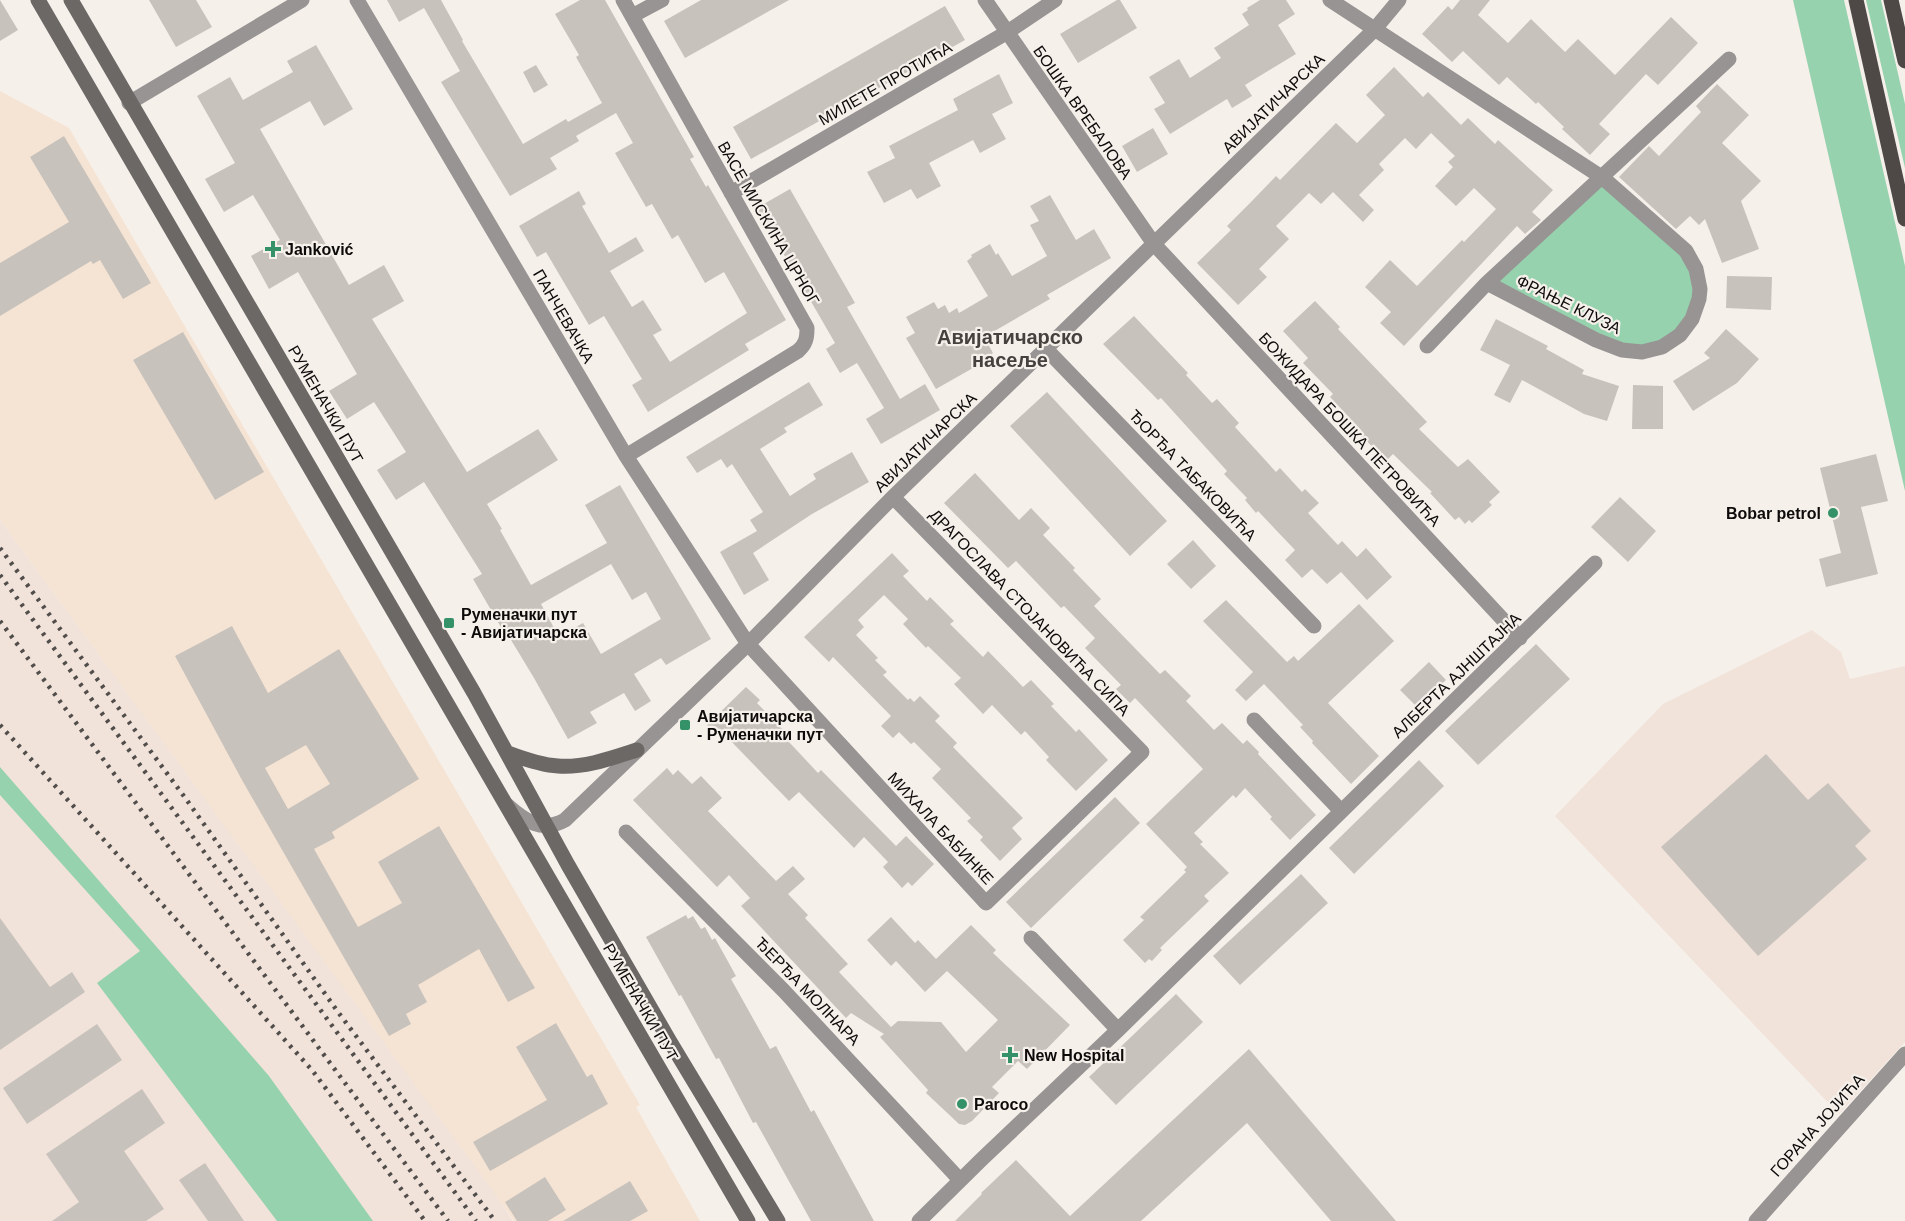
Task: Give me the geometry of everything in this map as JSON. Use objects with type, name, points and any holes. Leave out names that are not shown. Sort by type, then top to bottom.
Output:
[{"type":"main road","name":"РУМЕНАЧКИ ПУТ","points":[[38,0],[748,1221]]},
{"type":"main road","name":"РУМЕНАЧКИ ПУТ","points":[[70,0],[468,683],[547,827],[669,1040],[778,1221]]},
{"type":"main road","points":[[1856,0],[1905,219]]},
{"type":"main road","points":[[1891,0],[1905,61]]},
{"type":"main road","points":[[508,753],[532,761],[559,766],[598,762],[637,750]]},
{"type":"street","points":[[129,103],[302,0]]},
{"type":"street","name":"ПАНЧЕВАЧКА","points":[[357,0],[626,456],[748,644]]},
{"type":"street","name":"ВАСЕ МИСКИНА ЦРНОГ","points":[[623,0],[807,328],[804,346],[798,351],[626,456]]},
{"type":"street","points":[[632,16],[662,0]]},
{"type":"street","name":"БОШКА ВРЕБАЛОВА","points":[[985,0],[1154,244]]},
{"type":"street","name":"МИЛЕТЕ ПРОТИЋА","points":[[731,193],[1006,33],[1055,0]]},
{"type":"street","name":"ФРАЊЕ КЛУЗА","points":[[1330,0],[1602,178],[1678,243],[1691,260],[1699,279],[1699,299],[1692,319],[1680,335],[1662,347],[1642,352],[1622,350],[1596,340],[1487,283]]},
{"type":"street","name":"АВИЈАТИЧАРСКА","points":[[547,827],[565,820],[748,644],[893,497],[1047,350],[1374,30],[1399,0]]},
{"type":"street","name":"ФРАЊЕ КЛУЗА","points":[[1427,345],[1487,283],[1729,59]]},
{"type":"street","name":"БОЖИДАРА БОШКА ПЕТРОВИЋА","points":[[1154,244],[1520,638]]},
{"type":"street","name":"ЂОРЂА ТАБАКОВИЋА","points":[[1047,350],[1314,626]]},
{"type":"street","name":"ДРАГОСЛАВА СТОЈАНОВИЋА СИПА","points":[[893,497],[1142,752]]},
{"type":"street","name":"АЛБЕРТА АЈНШТАЈНА","points":[[919,1221],[1118,1030],[1595,563]]},
{"type":"street","name":"МИХАЛА БАБИНКЕ","points":[[748,644],[986,903],[1142,752]]},
{"type":"street","points":[[1254,720],[1341,811]]},
{"type":"street","name":"РУМЕНАЧКИ ПУТ","points":[[502,801],[525,819],[547,827]]},
{"type":"street","name":"ЂЕРЂА МОЛНАРА","points":[[626,832],[784,991],[960,1180]]},
{"type":"street","points":[[1031,938],[1118,1030]]},
{"type":"street","name":"ГОРАНА ЈОЈИЋА","points":[[1756,1221],[1905,1054]]},
{"type":"shaded area","points":[[0,91],[69,128],[640,1105],[636,1107],[700,1221],[514,1221],[0,520]]},
{"type":"shaded area","points":[[0,520],[491,1188],[513,1221],[0,1221]]},
{"type":"shaded area","points":[[1812,630],[1841,652],[1850,679],[1905,666],[1905,1042],[1839,1114],[1555,816],[1663,704]]},
{"type":"green space","points":[[1793,0],[1844,0],[1905,266],[1905,491]]},
{"type":"green space","points":[[1866,0],[1881,0],[1905,104],[1905,168]]},
{"type":"green space","points":[[1603,178],[1678,243],[1699,279],[1680,335],[1632,351],[1488,283]]},
{"type":"green space","points":[[0,767],[269,1076],[373,1221],[277,1221],[97,983],[140,951],[0,795]]},
{"type":"building","points":[[0,0],[18,30],[0,41]]},
{"type":"building","points":[[149,0],[196,0],[212,27],[176,47]]},
{"type":"building","points":[[387,0],[441,0],[462,41],[523,144],[566,119],[568,122],[602,103],[576,57],[579,55],[555,14],[580,0],[605,0],[694,157],[690,159],[706,187],[708,185],[786,320],[745,344],[749,350],[648,412],[632,385],[642,379],[604,316],[589,325],[546,252],[537,257],[519,226],[579,191],[586,204],[582,206],[609,253],[636,237],[644,251],[610,271],[632,307],[643,300],[662,330],[653,335],[670,362],[747,313],[724,272],[705,283],[678,235],[672,239],[652,204],[646,207],[615,153],[633,143],[616,113],[576,136],[579,141],[550,158],[557,169],[510,196],[441,82],[460,71],[424,8],[399,22]]},
{"type":"building","points":[[701,0],[789,0],[685,58],[664,21]]},
{"type":"building","points":[[1120,0],[1137,28],[1078,63],[1060,34]]},
{"type":"building","points":[[1260,0],[1286,0],[1295,14],[1278,25],[1296,54],[1245,85],[1252,96],[1232,108],[1227,99],[1170,134],[1154,109],[1165,103],[1149,77],[1179,59],[1190,78],[1221,58],[1214,48],[1249,25],[1242,14]]},
{"type":"building","points":[[1460,0],[1490,0],[1478,15],[1508,43],[1531,19],[1565,52],[1578,39],[1615,75],[1671,17],[1698,43],[1658,85],[1646,74],[1599,124],[1610,134],[1590,155],[1538,102],[1536,104],[1507,77],[1499,85],[1463,51],[1452,62],[1422,34],[1448,6],[1452,10]]},
{"type":"building","points":[[945,6],[965,40],[751,159],[733,127]]},
{"type":"building","points":[[316,45],[353,109],[324,126],[310,101],[260,129],[349,285],[384,265],[404,301],[372,319],[467,472],[538,429],[558,460],[487,504],[531,585],[607,543],[585,505],[620,485],[711,639],[666,665],[661,658],[634,674],[651,701],[635,711],[624,693],[590,712],[597,723],[568,739],[534,678],[508,635],[506,636],[473,579],[482,574],[424,482],[396,500],[377,470],[406,452],[374,402],[347,419],[329,391],[357,374],[298,272],[269,289],[251,256],[280,240],[253,195],[224,212],[205,179],[235,163],[197,96],[230,77],[243,100],[293,72],[287,61]],"holes":[[[611,564],[632,600],[646,592],[661,619],[601,654],[583,623],[559,637],[541,604]]]},
{"type":"building","points":[[536,65],[548,85],[534,93],[523,72]]},
{"type":"building","points":[[1394,67],[1423,97],[1428,92],[1461,125],[1468,118],[1495,144],[1498,140],[1553,190],[1532,212],[1541,220],[1525,234],[1517,226],[1404,346],[1380,323],[1391,312],[1365,287],[1390,260],[1417,286],[1496,209],[1474,188],[1456,206],[1435,186],[1453,167],[1448,162],[1455,156],[1431,133],[1416,149],[1405,138],[1379,164],[1384,170],[1359,195],[1374,210],[1363,222],[1333,192],[1321,204],[1309,193],[1276,226],[1289,239],[1259,269],[1267,277],[1238,305],[1197,263],[1231,230],[1227,226],[1276,176],[1280,180],[1336,123],[1357,143],[1385,115],[1366,95]]},
{"type":"building","points":[[999,74],[1013,103],[992,114],[1006,139],[980,153],[973,140],[948,153],[929,163],[941,186],[917,199],[911,189],[884,203],[867,172],[895,158],[889,146],[958,110],[953,99]]},
{"type":"building","points":[[1717,84],[1749,115],[1722,143],[1761,181],[1741,201],[1759,249],[1722,263],[1705,219],[1699,225],[1690,216],[1676,229],[1619,177],[1649,146],[1659,156],[1701,112],[1696,106]]},
{"type":"building","points":[[1153,128],[1168,154],[1137,172],[1122,146]]},
{"type":"building","points":[[64,136],[151,283],[123,299],[100,260],[93,264],[91,261],[0,316],[0,263],[69,222],[30,157]]},
{"type":"building","points":[[790,189],[855,303],[847,307],[900,399],[925,384],[940,410],[881,444],[866,419],[884,408],[857,363],[840,373],[826,349],[835,343],[757,208]]},
{"type":"building","points":[[1050,195],[1076,240],[1094,229],[1111,258],[1047,295],[1050,299],[984,337],[993,353],[971,366],[973,368],[936,389],[906,338],[915,333],[906,317],[934,302],[938,309],[945,305],[949,313],[957,308],[959,313],[988,296],[967,261],[972,257],[971,255],[990,244],[1012,276],[1047,256],[1030,225],[1039,221],[1030,206]]},
{"type":"building","points":[[1727,276],[1772,277],[1771,310],[1726,308]]},
{"type":"building","points":[[1315,301],[1340,327],[1338,329],[1427,422],[1419,429],[1458,467],[1468,459],[1500,492],[1489,502],[1492,505],[1472,523],[1469,520],[1465,524],[1459,517],[1455,520],[1430,493],[1432,492],[1393,454],[1386,461],[1359,433],[1362,431],[1330,397],[1333,394],[1303,363],[1308,358],[1283,331]]},
{"type":"building","points":[[1134,316],[1188,373],[1186,375],[1212,403],[1217,399],[1239,423],[1235,427],[1276,472],[1280,468],[1302,492],[1305,489],[1319,503],[1308,513],[1338,545],[1342,541],[1357,557],[1366,548],[1392,577],[1367,600],[1341,572],[1327,584],[1312,569],[1302,578],[1285,560],[1295,550],[1258,511],[1256,513],[1245,500],[1247,498],[1224,474],[1227,471],[1161,398],[1158,400],[1103,344]]},
{"type":"building","points":[[1496,319],[1548,346],[1546,349],[1584,370],[1582,374],[1619,386],[1607,421],[1584,414],[1522,380],[1510,403],[1494,395],[1510,365],[1480,350]]},
{"type":"building","points":[[1726,329],[1759,359],[1737,383],[1693,411],[1673,381],[1710,358],[1704,353]]},
{"type":"building","points":[[183,332],[264,472],[215,500],[133,360]]},
{"type":"building","points":[[809,382],[823,405],[784,428],[787,432],[760,449],[790,496],[816,479],[813,474],[852,452],[869,482],[812,514],[753,553],[769,580],[744,595],[720,552],[757,531],[750,520],[763,512],[732,464],[727,468],[721,459],[697,473],[686,457]]},
{"type":"building","points":[[1633,385],[1663,386],[1663,429],[1632,429]]},
{"type":"building","points":[[1047,392],[1167,521],[1130,556],[1010,426]]},
{"type":"building","points":[[1876,454],[1888,501],[1861,507],[1878,574],[1826,587],[1819,559],[1841,553],[1820,468]]},
{"type":"building","points":[[975,473],[1019,520],[1031,508],[1050,528],[1043,535],[1101,599],[1094,606],[1160,674],[1165,670],[1191,696],[1186,701],[1214,730],[1222,723],[1243,744],[1247,740],[1316,815],[1290,840],[1245,788],[1236,798],[1233,795],[1194,833],[1203,842],[1200,844],[1229,873],[1204,896],[1209,901],[1160,948],[1162,950],[1152,961],[1149,959],[1145,963],[1123,940],[1144,920],[1140,917],[1186,872],[1184,870],[1187,867],[1146,824],[1203,769],[1135,698],[1130,703],[1116,689],[1121,685],[1085,648],[1095,638],[1064,606],[1061,608],[1016,561],[1008,568],[944,503]]},
{"type":"building","points":[[1620,497],[1656,531],[1628,562],[1591,527]]},
{"type":"building","points":[[1193,540],[1216,566],[1191,589],[1167,564]]},
{"type":"building","points":[[892,553],[909,571],[903,576],[927,601],[930,597],[954,621],[950,624],[983,657],[988,651],[1023,687],[1031,680],[1054,704],[1051,706],[1076,732],[1079,729],[1108,760],[1076,791],[1046,760],[1049,757],[1025,731],[1021,735],[992,705],[983,714],[954,684],[961,678],[928,646],[926,648],[903,624],[908,619],[884,595],[858,620],[864,627],[856,635],[878,658],[875,660],[887,672],[883,675],[908,700],[910,698],[914,702],[920,696],[940,716],[935,721],[957,743],[953,747],[1023,818],[1012,828],[1022,839],[1000,861],[980,840],[983,837],[967,821],[971,818],[932,778],[941,769],[914,742],[911,744],[899,732],[893,738],[881,726],[891,716],[833,657],[829,662],[804,637]]},
{"type":"building","points":[[1226,600],[1287,662],[1294,656],[1298,661],[1359,604],[1394,641],[1328,703],[1379,756],[1351,784],[1312,743],[1313,741],[1300,727],[1303,725],[1264,684],[1246,701],[1235,690],[1253,672],[1203,621]]},
{"type":"building","points":[[232,626],[268,693],[339,649],[419,779],[332,832],[335,838],[314,849],[358,927],[402,903],[378,862],[439,826],[535,988],[508,1002],[479,949],[418,985],[427,1002],[406,1014],[411,1024],[389,1036],[242,780],[175,656]],"holes":[[[306,745],[330,784],[288,809],[265,768]]]},
{"type":"building","points":[[1536,644],[1570,679],[1478,765],[1445,731]]},
{"type":"building","points":[[1429,662],[1446,680],[1417,707],[1400,690]]},
{"type":"building","points":[[746,687],[760,700],[757,703],[792,739],[789,742],[818,773],[821,770],[896,846],[906,836],[934,864],[912,886],[908,882],[902,888],[883,867],[888,862],[864,837],[854,848],[799,792],[789,801],[725,735],[721,739],[707,725]]},
{"type":"building","points":[[1766,754],[1808,800],[1828,783],[1871,831],[1855,846],[1867,859],[1758,956],[1661,847]]},
{"type":"building","points":[[1419,760],[1444,786],[1354,874],[1329,848]]},
{"type":"building","points":[[667,768],[673,775],[678,770],[692,784],[701,776],[722,798],[708,811],[776,881],[793,866],[805,879],[788,894],[808,915],[805,918],[848,964],[839,972],[891,1027],[898,1021],[941,1022],[966,1052],[998,1020],[947,971],[925,992],[896,961],[891,966],[867,940],[891,917],[915,943],[918,940],[936,959],[971,925],[996,950],[993,953],[1070,1025],[1027,1069],[1018,1061],[992,1087],[999,1093],[972,1121],[965,1125],[959,1124],[926,1093],[928,1090],[880,1037],[884,1034],[851,1013],[846,1018],[741,906],[750,898],[729,875],[717,887],[633,800]]},
{"type":"building","points":[[1115,797],[1140,823],[1031,928],[1006,902]]},
{"type":"building","points":[[1301,874],[1328,903],[1240,985],[1213,956]]},
{"type":"building","points":[[686,915],[688,919],[693,916],[701,929],[705,927],[712,940],[715,938],[736,976],[731,979],[770,1049],[776,1046],[811,1112],[814,1110],[874,1221],[811,1221],[756,1122],[753,1123],[719,1058],[716,1059],[646,937]]},
{"type":"building","points":[[0,918],[50,987],[72,972],[85,992],[0,1050]]},
{"type":"building","points":[[1176,994],[1203,1022],[1116,1105],[1089,1077]]},
{"type":"building","points":[[556,1023],[587,1077],[592,1074],[608,1104],[490,1171],[473,1142],[547,1100],[516,1047]]},
{"type":"building","points":[[97,1024],[122,1060],[27,1124],[3,1088]]},
{"type":"building","points":[[1249,1049],[1396,1221],[1331,1221],[1247,1123],[1141,1221],[955,1221],[1016,1160],[1070,1216]]},
{"type":"building","points":[[142,1089],[165,1123],[124,1151],[164,1209],[146,1221],[52,1221],[79,1202],[46,1154]]},
{"type":"building","points":[[205,1163],[244,1221],[208,1221],[179,1180]]},
{"type":"building","points":[[545,1177],[566,1210],[548,1221],[517,1221],[505,1202]]},
{"type":"building","points":[[630,1181],[648,1211],[630,1221],[563,1221]]},
{"type":"railway","points":[[0,548],[186,799],[338,1012],[495,1221]]},
{"type":"railway","points":[[0,575],[476,1221]]},
{"type":"railway","points":[[0,621],[448,1221]]},
{"type":"railway","points":[[0,725],[312,1070],[425,1221]]},
{"type":"place","name":"Janković","points":[[273,249]]},
{"type":"place","name":"Bobar petrol","points":[[1833,513]]},
{"type":"place","name":"Руменачки пут - Авијатичарска","points":[[449,623]]},
{"type":"place","name":"Авијатичарска - Руменачки пут","points":[[685,725]]},
{"type":"place","name":"New Hospital","points":[[1010,1055]]},
{"type":"place","name":"Paroco","points":[[962,1104]]},
{"type":"district","name":"Авијатичарско насеље","points":[[1010,348]]}]
